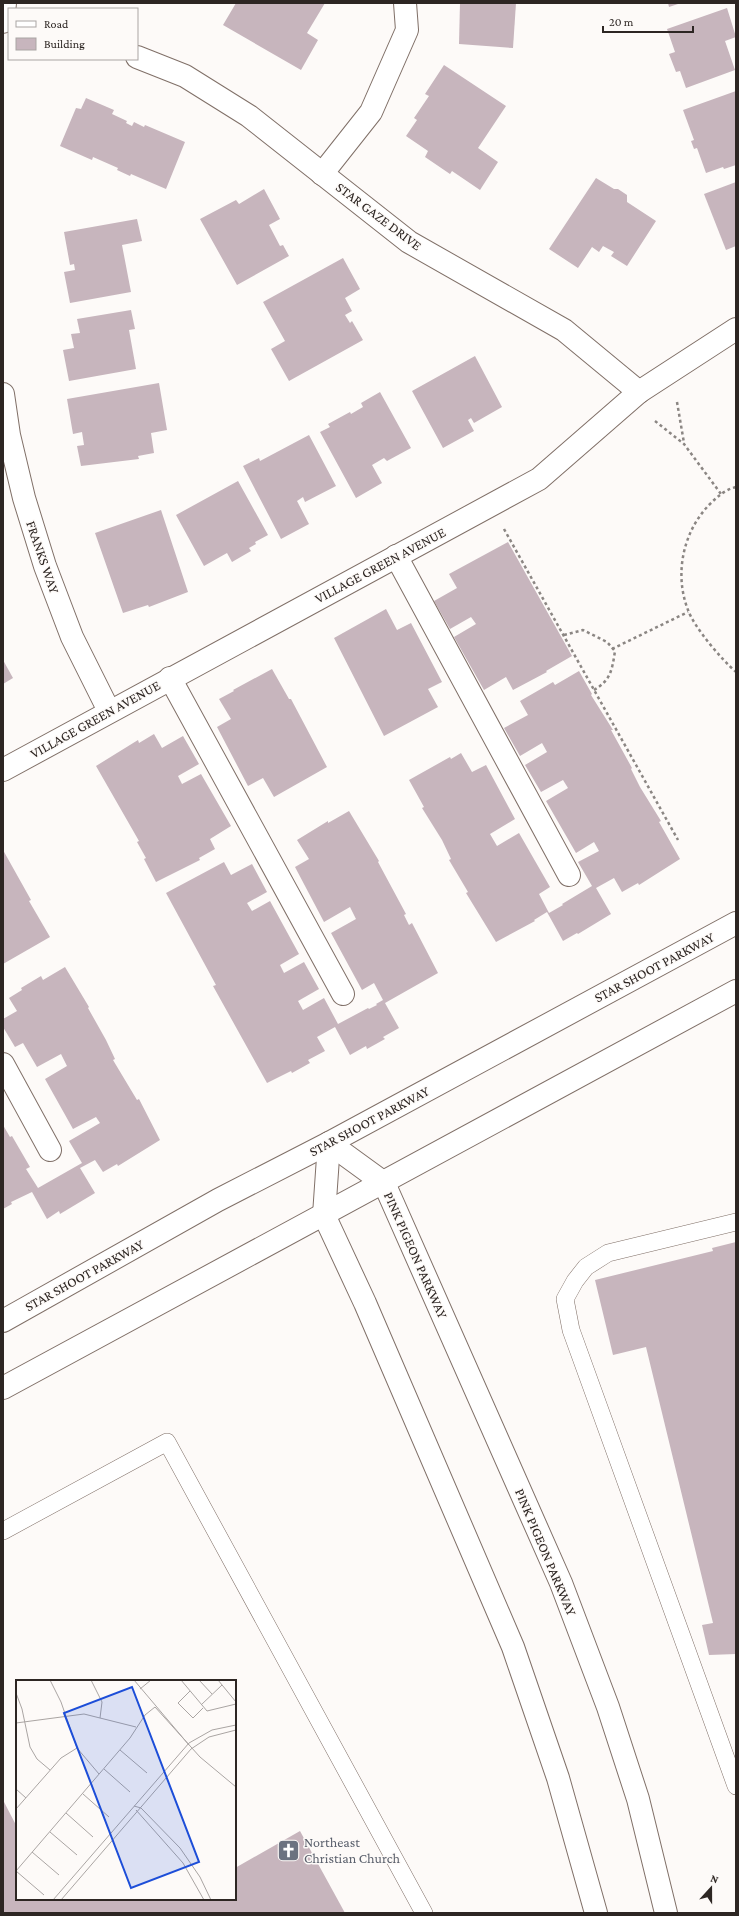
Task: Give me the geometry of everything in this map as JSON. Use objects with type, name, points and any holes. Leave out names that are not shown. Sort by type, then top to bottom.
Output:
[{"type":"street","points":[[3,22],[5,3]]},
{"type":"street","points":[[322,174],[371,112],[407,30],[405,3]]},
{"type":"street","name":"STAR GAZE DRIVE","points":[[138,57],[184,76],[249,116],[409,242],[564,330],[639,392]]},
{"type":"street","name":"VILLAGE GREEN AVENUE","points":[[3,770],[109,711],[539,479],[639,392],[736,329]]},
{"type":"street","name":"FRANKS WAY","points":[[3,394],[9,435],[21,484],[45,566],[72,637],[109,711]]},
{"type":"street","points":[[396,556],[569,875]]},
{"type":"street","points":[[170,678],[343,994]]},
{"type":"street","name":"STAR SHOOT PARKWAY","points":[[3,1321],[218,1200],[330,1143],[736,923]]},
{"type":"street","points":[[3,1388],[736,991]]},
{"type":"street","points":[[3,1064],[50,1150]]},
{"type":"street","points":[[330,1143],[324,1215],[365,1303],[514,1647],[558,1778],[596,1913]]},
{"type":"street","name":"PINK PIGEON PARKWAY","points":[[330,1143],[384,1183],[561,1583],[608,1707],[638,1799],[666,1913]]},
{"type":"lane","points":[[736,1222],[608,1253],[586,1268],[575,1281],[565,1299],[574,1337],[736,1786]]},
{"type":"lane","points":[[3,1531],[166,1442],[424,1913]]},
{"type":"path","points":[[677,402],[684,444]]},
{"type":"path","points":[[654,420],[684,444],[720,494]]},
{"type":"path","points":[[736,487],[720,494],[698,517],[687,538],[681,572],[684,599],[688,612],[722,660],[736,672]]},
{"type":"path","points":[[502,525],[678,840]]},
{"type":"path","points":[[612,649],[688,612]]},
{"type":"path","points":[[564,635],[584,630],[607,642],[615,651],[612,671],[603,684],[594,690]]},
{"type":"building","points":[[236,3],[325,3],[307,33],[318,40],[301,70],[223,25]]},
{"type":"building","points":[[460,3],[516,3],[513,48],[459,44]]},
{"type":"building","points":[[668,3],[681,3],[669,7]]},
{"type":"building","points":[[727,8],[736,37],[725,41],[735,70],[686,88],[680,71],[676,72],[669,54],[675,52],[667,29]]},
{"type":"building","points":[[444,65],[506,106],[478,148],[498,162],[480,190],[452,171],[450,174],[425,157],[428,151],[406,136],[417,120],[414,118],[429,96],[425,94]]},
{"type":"building","points":[[736,91],[736,165],[724,169],[723,167],[706,173],[697,148],[694,149],[691,141],[694,140],[683,110]]},
{"type":"building","points":[[86,98],[114,110],[112,114],[127,121],[126,123],[132,126],[134,122],[144,127],[145,125],[185,142],[166,189],[131,174],[130,176],[117,170],[118,168],[93,157],[92,160],[60,146],[76,108],[81,109]]},
{"type":"building","points":[[596,178],[627,195],[627,202],[656,221],[627,266],[611,256],[614,252],[603,246],[599,252],[592,247],[578,268],[549,249]]},
{"type":"building","points":[[736,182],[736,246],[726,250],[704,194]]},
{"type":"building","points":[[264,189],[280,219],[269,225],[280,246],[283,245],[289,256],[237,285],[200,219],[236,200],[239,204]]},
{"type":"building","points":[[137,219],[142,241],[122,245],[131,292],[70,303],[64,272],[75,270],[74,264],[70,265],[64,232]]},
{"type":"building","points":[[343,258],[360,289],[345,298],[352,311],[345,315],[350,323],[352,321],[363,340],[289,381],[271,349],[285,341],[263,302]]},
{"type":"building","points":[[131,310],[135,329],[129,330],[136,369],[69,381],[63,350],[74,348],[71,334],[80,333],[77,319]]},
{"type":"building","points":[[475,356],[502,407],[474,423],[471,418],[468,420],[474,431],[443,448],[412,391]]},
{"type":"building","points":[[159,383],[167,430],[151,433],[154,453],[138,456],[139,459],[81,466],[77,446],[84,445],[82,432],[73,434],[67,399]]},
{"type":"building","points":[[380,392],[411,448],[387,461],[384,458],[372,465],[382,483],[356,498],[320,432],[330,427],[328,424],[363,407],[361,403]]},
{"type":"building","points":[[309,435],[336,486],[305,502],[303,497],[297,501],[309,524],[281,539],[243,466],[259,458],[260,461]]},
{"type":"building","points":[[238,481],[268,535],[255,542],[256,544],[249,548],[251,551],[232,562],[227,553],[204,566],[176,515]]},
{"type":"building","points":[[161,510],[188,592],[149,607],[148,605],[123,613],[95,533]]},
{"type":"building","points":[[508,542],[572,656],[546,671],[547,672],[513,690],[506,677],[484,690],[454,637],[476,624],[471,617],[450,629],[434,601],[457,588],[449,574]]},
{"type":"building","points":[[386,609],[397,630],[411,623],[442,682],[428,689],[438,707],[384,736],[334,638]]},
{"type":"building","points":[[3,660],[13,678],[3,684]]},
{"type":"building","points":[[272,669],[289,699],[291,699],[327,767],[274,797],[263,778],[248,786],[217,727],[231,719],[219,699]]},
{"type":"building","points":[[579,671],[592,694],[591,695],[613,730],[611,730],[632,768],[631,769],[640,787],[661,821],[659,822],[680,859],[639,885],[638,883],[622,892],[614,878],[596,888],[611,914],[578,934],[577,933],[563,941],[547,912],[534,920],[535,921],[496,942],[466,893],[468,892],[449,860],[451,859],[442,840],[422,808],[424,807],[409,780],[450,757],[451,759],[461,753],[472,772],[486,765],[515,819],[490,834],[497,846],[519,833],[550,887],[539,894],[549,913],[563,905],[562,904],[592,886],[578,862],[599,851],[594,842],[576,853],[546,801],[568,788],[563,780],[541,792],[525,765],[547,752],[542,743],[520,756],[504,728],[528,715],[520,701],[553,682],[555,685]]},
{"type":"building","points":[[154,734],[162,748],[183,736],[199,764],[178,776],[182,784],[201,774],[231,826],[210,839],[215,849],[199,858],[200,860],[156,882],[144,859],[146,858],[137,842],[139,841],[96,766],[138,740],[139,743]]},
{"type":"building","points":[[349,811],[379,861],[378,862],[406,914],[404,915],[409,925],[412,923],[438,973],[385,1003],[399,1028],[383,1037],[385,1039],[367,1049],[366,1046],[350,1055],[335,1027],[317,1037],[325,1051],[308,1060],[310,1063],[292,1073],[291,1071],[267,1083],[213,986],[216,985],[166,893],[224,862],[231,875],[252,864],[267,892],[247,903],[252,911],[270,901],[299,954],[280,965],[284,973],[304,962],[319,989],[298,1001],[303,1010],[324,998],[338,1024],[368,1008],[369,1009],[377,1005],[376,1004],[383,1000],[374,983],[362,990],[331,933],[356,919],[350,907],[324,922],[295,867],[309,859],[297,840],[328,821],[328,823]]},
{"type":"building","points":[[3,850],[31,900],[29,901],[50,937],[3,964]]},
{"type":"building","points":[[65,967],[89,1007],[88,1008],[115,1059],[113,1060],[137,1100],[139,1099],[160,1140],[118,1166],[117,1164],[103,1172],[95,1160],[80,1168],[95,1193],[60,1214],[59,1211],[47,1219],[32,1192],[11,1202],[12,1204],[3,1209],[3,1125],[10,1137],[12,1136],[30,1167],[26,1169],[38,1188],[82,1163],[69,1141],[100,1123],[96,1117],[73,1129],[45,1079],[67,1066],[61,1054],[37,1067],[23,1043],[15,1047],[3,1027],[3,1019],[17,1011],[9,998],[22,990],[21,988],[41,976],[43,980]]},
{"type":"building","points":[[736,1242],[736,1654],[709,1655],[702,1625],[713,1623],[646,1347],[613,1355],[595,1280],[713,1251],[712,1248]]},
{"type":"building","name":"Northeast Christian Church","points":[[3,1800],[16,1825],[16,1900],[236,1900],[236,1867],[300,1831],[345,1913],[3,1913]]},
{"type":"place","name":"Northeast Christian Church","points":[[289,1850]]}]
